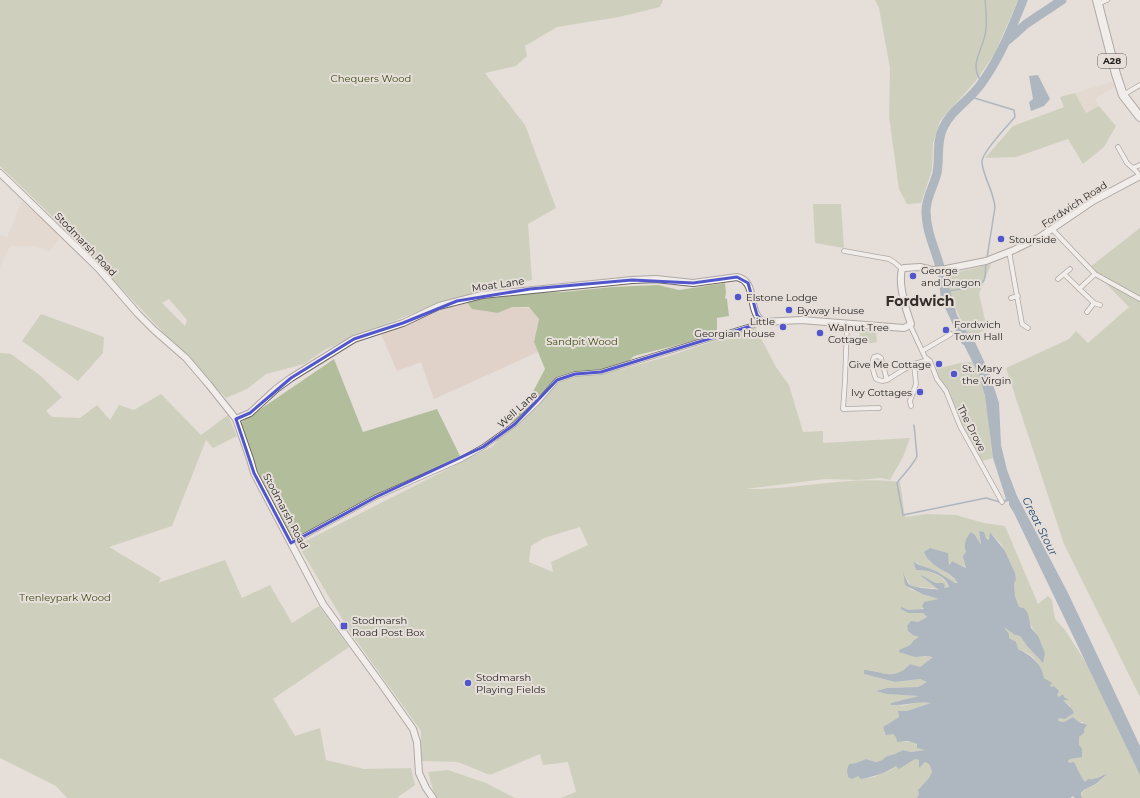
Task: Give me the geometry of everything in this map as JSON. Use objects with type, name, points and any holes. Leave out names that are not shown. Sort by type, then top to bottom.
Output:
[{"type":"highway","name":"A28","points":[[1098,2],[1116,74],[1123,94],[1140,117]]},
{"type":"street","points":[[1098,2],[1107,0]]},
{"type":"street","points":[[1123,94],[1140,85]]},
{"type":"street","points":[[1118,147],[1127,163],[1140,176]]},
{"type":"street","points":[[1133,168],[1140,165]]},
{"type":"street","name":"Stodmarsh Road","points":[[0,173],[92,263],[154,330],[186,358],[236,419],[254,473],[323,604],[413,729],[417,742],[419,773],[426,788],[433,798]]},
{"type":"street","name":"Fordwich Road","points":[[902,269],[920,267],[937,271],[986,261],[1010,252],[1040,237],[1093,201],[1140,176]]},
{"type":"street","points":[[1052,229],[1095,274],[1140,299]]},
{"type":"street","points":[[764,322],[802,320],[904,328],[910,325],[902,285],[902,269],[889,259],[844,251]]},
{"type":"street","points":[[1010,252],[1022,324],[1028,328]]},
{"type":"street","points":[[1058,279],[1070,269]]},
{"type":"street","points":[[1064,274],[1094,303],[1100,306]]},
{"type":"street","points":[[1079,289],[1095,274]]},
{"type":"street","name":"Moat Lane","points":[[236,419],[250,412],[291,378],[354,339],[403,323],[439,306],[482,295],[632,280],[656,279],[692,283],[737,277],[742,278],[748,283],[757,315],[760,320],[764,322]]},
{"type":"street","points":[[1011,298],[1018,296]]},
{"type":"street","points":[[1088,312],[1094,303]]},
{"type":"street","name":"Well Lane","points":[[291,543],[376,497],[460,460],[483,447],[515,424],[558,380],[575,374],[602,372],[764,322]]},
{"type":"street","points":[[847,323],[843,408],[879,408]]},
{"type":"street","name":"The Drove","points":[[910,325],[922,351],[929,360],[937,380],[946,390],[960,426],[1002,502]]},
{"type":"street","points":[[922,351],[951,334]]},
{"type":"street","points":[[887,380],[881,358],[878,356],[874,358],[872,361],[874,375],[876,379],[882,381],[887,380],[914,364],[929,360]]},
{"type":"street","points":[[911,406],[910,401],[916,384],[914,364]]},
{"type":"highlighted area","points":[[737,277],[748,283],[757,315],[764,322],[601,372],[575,374],[557,380],[515,424],[483,447],[376,497],[291,543],[254,473],[236,419],[250,413],[291,378],[354,339],[403,323],[457,301],[530,289],[632,280],[693,283]]},
{"type":"shaded area","points":[[1112,82],[1115,87],[1097,97],[1095,100],[1099,106],[1086,113],[1075,93]]},
{"type":"shaded area","points":[[22,201],[61,236],[49,252],[36,246],[10,246],[0,267],[0,235],[7,237]]},
{"type":"shaded area","points":[[466,301],[498,313],[512,307],[530,308],[539,319],[534,342],[538,352],[434,399],[421,362],[397,371],[381,334]]},
{"type":"green space","name":"Chequers Wood","points":[[0,0],[663,0],[660,7],[619,17],[557,27],[525,46],[527,56],[516,66],[485,73],[525,125],[556,208],[528,224],[532,280],[441,302],[326,349],[304,364],[266,374],[247,389],[226,398],[56,220],[0,166]],"holes":[[[169,299],[187,320],[185,326],[162,303]]]},
{"type":"green space","points":[[875,0],[1018,0],[995,53],[975,82],[940,121],[933,143],[932,170],[921,203],[907,204],[899,189],[889,117],[890,68],[879,8]]},
{"type":"green space","points":[[1075,93],[1086,113],[1099,106],[1116,126],[1104,147],[1083,164],[1068,139],[1016,157],[985,158],[1013,126],[1064,107],[1060,97]]},
{"type":"green space","points":[[813,204],[841,204],[844,248],[815,243]]},
{"type":"green space","points":[[1140,228],[1140,697],[1064,544],[1006,368],[1069,339],[1076,331],[1088,343],[1129,307],[1090,267]]},
{"type":"green space","points":[[991,264],[979,294],[987,329],[970,337],[955,307],[946,275]]},
{"type":"green space","name":"Sandpit Wood","points":[[725,283],[725,298],[727,299],[729,316],[717,318],[717,335],[634,356],[619,370],[669,356],[755,327],[776,367],[789,385],[803,432],[823,431],[823,443],[910,438],[903,457],[890,480],[881,478],[859,480],[825,479],[746,489],[765,489],[862,480],[900,482],[905,517],[927,514],[956,515],[984,523],[1005,526],[1038,604],[1048,596],[1052,600],[1055,619],[1065,630],[1092,672],[1140,771],[1140,798],[1082,798],[1084,790],[1097,784],[1106,774],[1085,782],[1078,773],[1077,768],[1069,763],[1068,761],[1070,759],[1075,758],[1079,737],[1084,733],[1083,722],[1079,722],[1073,717],[1064,722],[1058,721],[1059,718],[1065,719],[1074,713],[1069,705],[1056,695],[1058,691],[1054,686],[1051,688],[1047,680],[1044,678],[1039,664],[1027,653],[1018,649],[1009,638],[1009,634],[1004,627],[1015,635],[1020,636],[1040,660],[1045,653],[1028,620],[1024,608],[1019,607],[1015,596],[1015,573],[1005,551],[990,532],[990,540],[979,532],[981,546],[975,535],[971,533],[964,561],[967,568],[952,561],[948,565],[948,553],[930,548],[929,561],[942,569],[959,583],[955,583],[913,561],[916,570],[936,574],[947,583],[949,588],[945,588],[921,576],[940,591],[932,588],[914,587],[909,583],[904,573],[910,589],[940,599],[917,610],[907,610],[901,608],[908,613],[923,613],[927,617],[918,622],[920,637],[914,640],[910,645],[899,650],[919,656],[933,657],[920,667],[910,664],[898,673],[887,674],[864,670],[864,674],[895,682],[920,679],[927,682],[918,687],[887,688],[876,691],[886,694],[921,696],[891,703],[902,706],[922,701],[932,703],[907,711],[898,711],[899,717],[886,725],[902,742],[912,742],[927,750],[911,752],[903,750],[876,762],[866,759],[849,764],[861,779],[874,777],[891,770],[896,766],[903,766],[915,759],[920,760],[919,768],[925,762],[929,764],[932,772],[919,790],[917,798],[561,798],[576,792],[568,762],[543,765],[540,754],[490,775],[458,762],[421,761],[421,731],[350,632],[298,545],[493,446],[527,403],[545,369],[534,342],[539,319],[529,307],[512,307],[498,313],[472,309],[466,301],[531,293],[563,292],[612,287],[658,285],[679,290]],"holes":[[[580,527],[588,545],[551,562],[553,572],[529,562],[531,546],[544,538]]]},
{"type":"green space","points":[[41,314],[104,337],[103,353],[78,381],[22,341]]},
{"type":"green space","points":[[860,330],[876,331],[877,342],[865,344],[859,341]]},
{"type":"green space","name":"Trenleypark Wood","points":[[0,353],[11,354],[41,376],[62,397],[46,411],[52,417],[80,418],[97,405],[110,420],[119,405],[134,410],[161,394],[201,435],[228,415],[237,436],[213,448],[206,440],[172,526],[109,547],[161,578],[158,583],[225,560],[242,598],[270,585],[292,623],[319,606],[349,647],[273,699],[295,736],[320,728],[326,760],[364,769],[411,768],[415,785],[398,797],[399,798],[67,798],[56,786],[0,758]]},
{"type":"green space","points":[[334,359],[363,432],[437,409],[460,456],[293,538],[258,472],[240,423]]},
{"type":"green space","points":[[972,362],[978,372],[985,395],[993,458],[982,461],[963,427],[953,403],[939,379],[936,369],[960,363]]},
{"type":"green space","points":[[448,770],[486,783],[515,798],[434,798],[428,772]]},
{"type":"water","points":[[1038,75],[1050,99],[1044,106],[1031,111],[1029,102],[1033,99],[1029,76]]},
{"type":"water","name":"Great Stour","points":[[939,271],[945,272],[957,315],[973,342],[975,342],[989,372],[999,403],[1001,445],[1007,470],[1017,496],[1068,593],[1140,746],[1140,775],[1009,505],[1009,501],[1005,502],[1004,500],[1006,499],[993,458],[985,396],[979,375],[964,345],[962,344],[941,299],[938,274]]},
{"type":"water","points":[[979,531],[984,532],[986,538],[989,540],[990,532],[1005,551],[1015,573],[1015,596],[1019,607],[1024,608],[1028,614],[1031,628],[1038,636],[1045,653],[1043,663],[1020,636],[1015,635],[1004,627],[1009,634],[1009,638],[1016,642],[1018,649],[1035,660],[1041,668],[1044,678],[1052,683],[1050,685],[1051,687],[1054,686],[1059,691],[1057,695],[1059,697],[1063,694],[1064,697],[1069,700],[1063,700],[1074,713],[1065,719],[1059,718],[1058,721],[1064,722],[1073,717],[1079,722],[1087,725],[1084,729],[1084,733],[1079,737],[1082,757],[1070,759],[1068,761],[1069,763],[1074,762],[1085,782],[1088,779],[1107,774],[1096,784],[1084,790],[1081,793],[1082,798],[1075,798],[1072,796],[1071,798],[917,798],[919,794],[918,790],[929,778],[932,772],[929,764],[925,762],[919,768],[919,760],[915,759],[899,769],[896,766],[884,773],[870,777],[861,779],[858,776],[852,779],[848,777],[847,770],[849,764],[866,759],[876,762],[903,750],[911,752],[925,750],[917,748],[917,744],[908,741],[897,742],[896,737],[893,734],[886,735],[883,727],[899,717],[898,711],[907,711],[931,703],[921,702],[891,705],[891,703],[919,696],[886,694],[876,691],[887,688],[918,687],[927,682],[920,679],[895,682],[864,674],[864,670],[893,674],[898,673],[910,664],[920,667],[933,657],[915,657],[899,652],[899,650],[910,645],[919,637],[908,631],[907,626],[911,621],[918,622],[927,617],[923,613],[908,613],[901,609],[901,607],[909,610],[924,609],[922,606],[924,602],[939,599],[922,594],[905,585],[903,571],[908,583],[918,587],[939,590],[921,575],[936,583],[943,583],[945,588],[949,587],[940,576],[931,572],[916,570],[913,561],[936,571],[955,583],[958,583],[950,575],[931,562],[924,552],[930,548],[948,553],[949,565],[952,561],[966,568],[963,556],[966,552],[966,541],[971,532],[975,535],[981,545]]},
{"type":"waterway","points":[[982,82],[976,69],[976,62],[985,36],[985,0]]},
{"type":"waterway","name":"Great Stour","points":[[943,279],[939,262],[930,237],[926,211],[927,201],[937,173],[941,133],[946,122],[977,90],[988,74],[1005,44],[1023,0]]},
{"type":"waterway","name":"Great Stour","points":[[1008,40],[1026,24],[1062,0]]},
{"type":"waterway","name":"Great Stour","points":[[971,97],[1014,110],[1015,117],[990,146],[982,162],[984,172],[993,195],[995,207],[987,258]]},
{"type":"waterway","name":"Great Stour","points":[[948,291],[978,285],[985,278],[986,264]]},
{"type":"waterway","points":[[914,425],[917,456],[897,483],[903,515],[986,498],[1000,502]]},
{"type":"place","name":"Stourside","points":[[1001,239]]},
{"type":"place","name":"George and Dragon","points":[[913,276]]},
{"type":"place","name":"Elstone Lodge","points":[[738,297]]},
{"type":"place","name":"Byway House","points":[[789,310]]},
{"type":"place","name":"Little Georgian House","points":[[783,327]]},
{"type":"place","name":"Fordwich Town Hall","points":[[946,330]]},
{"type":"place","name":"Walnut Tree Cottage","points":[[820,333]]},
{"type":"place","name":"Give Me Cottage","points":[[939,364]]},
{"type":"place","name":"St. Mary the Virgin","points":[[954,374]]},
{"type":"place","name":"Ivy Cottages","points":[[920,392]]},
{"type":"place","name":"Stodmarsh Road Post Box","points":[[344,626]]},
{"type":"place","name":"Stodmarsh Playing Fields","points":[[468,683]]},
{"type":"district","name":"Fordwich","points":[[920,301]]}]
